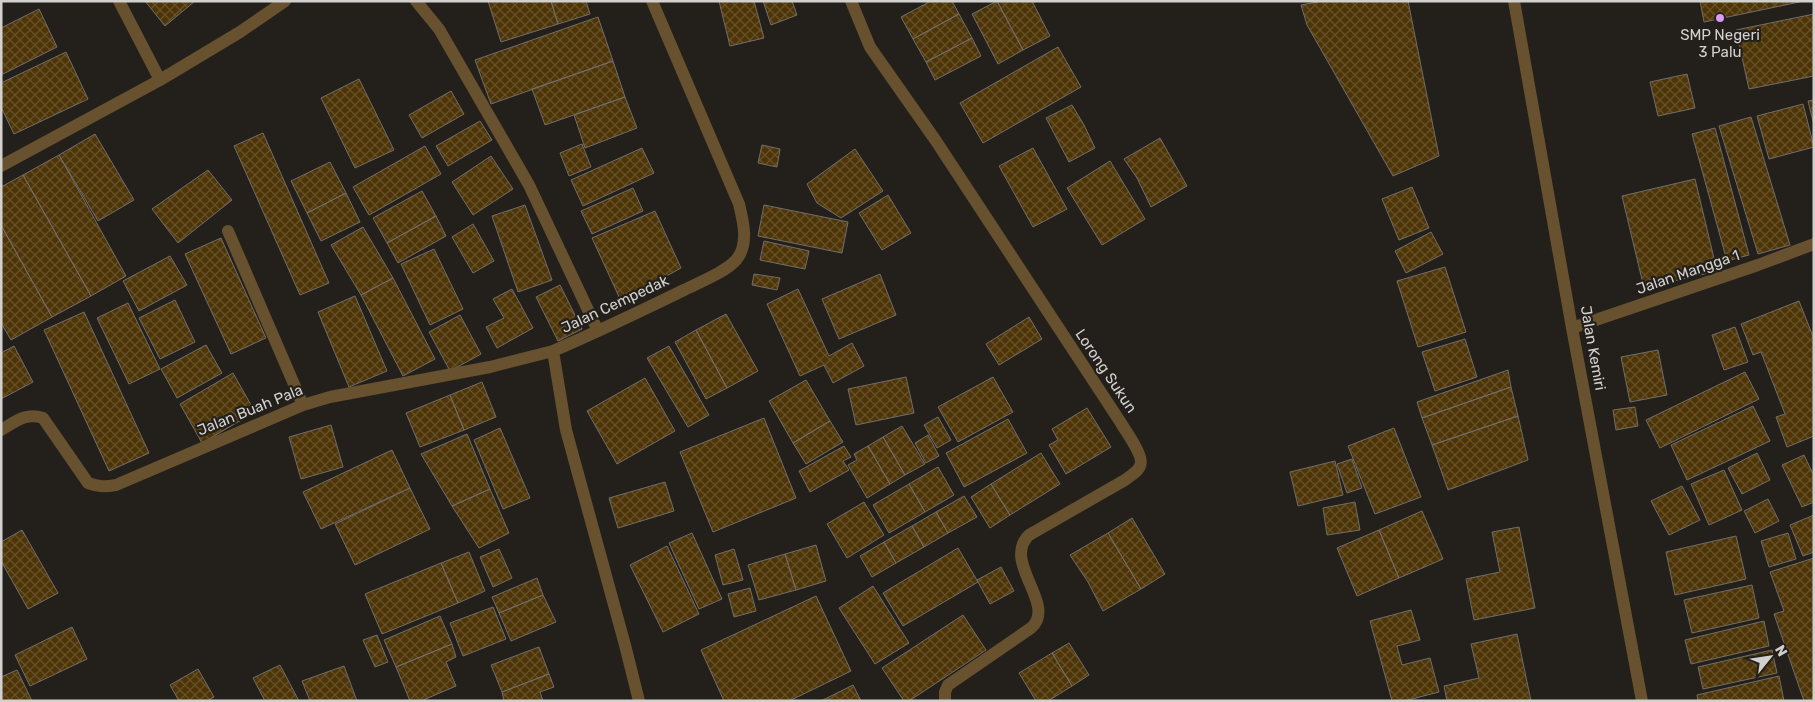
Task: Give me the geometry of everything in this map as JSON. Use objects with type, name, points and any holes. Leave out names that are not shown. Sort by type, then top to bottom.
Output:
[{"type":"street","points":[[119,1],[160,80]]},
{"type":"street","points":[[1,166],[160,80],[240,32],[285,1]]},
{"type":"street","points":[[416,1],[439,29],[529,184],[598,331]]},
{"type":"street","name":"Jalan Cempedak","points":[[639,701],[566,430],[553,351],[720,272],[737,259],[744,243],[744,224],[739,204],[652,1]]},
{"type":"street","name":"Lorong Sukun","points":[[851,1],[870,47],[936,141],[1121,423],[1142,460],[1136,472],[1125,480],[1025,539],[1021,554],[1037,603],[1038,621],[1031,628],[948,685],[945,692],[945,701]]},
{"type":"street","name":"Jalan Kemiri","points":[[1514,1],[1572,328],[1642,701]]},
{"type":"street","points":[[228,231],[303,404]]},
{"type":"street","name":"Jalan Mangga 1","points":[[1572,328],[1814,244]]},
{"type":"street","name":"Jalan Buah Pala","points":[[1,430],[28,416],[43,418],[88,482],[98,487],[106,487],[116,485],[303,404],[330,397],[490,367],[553,351]]},
{"type":"building","points":[[145,1],[195,1],[165,26]]},
{"type":"building","points":[[488,1],[551,1],[558,24],[501,42]]},
{"type":"building","points":[[551,1],[586,1],[590,14],[558,24]]},
{"type":"building","points":[[719,1],[754,1],[764,38],[730,46]]},
{"type":"building","points":[[763,1],[792,1],[797,15],[771,25]]},
{"type":"building","points":[[931,1],[952,1],[959,14],[913,39],[901,17]]},
{"type":"building","points":[[997,1],[1023,50],[998,64],[972,14]]},
{"type":"building","points":[[997,1],[1032,1],[1050,36],[1023,50]]},
{"type":"building","points":[[1323,1],[1408,1],[1439,156],[1393,176],[1307,25],[1301,5]]},
{"type":"building","points":[[1700,1],[1804,1],[1704,22]]},
{"type":"building","points":[[39,9],[57,47],[1,75],[1,28]]},
{"type":"building","points":[[959,14],[972,38],[926,62],[913,39]]},
{"type":"building","points":[[1814,14],[1814,76],[1749,89],[1736,30]]},
{"type":"building","points":[[598,17],[613,61],[491,104],[475,60]]},
{"type":"building","points":[[972,38],[981,56],[935,80],[926,62]]},
{"type":"building","points":[[1058,47],[1081,87],[983,143],[960,103]]},
{"type":"building","points":[[66,52],[88,99],[14,134],[1,107],[1,83]]},
{"type":"building","points":[[613,61],[625,97],[545,125],[532,89]]},
{"type":"building","points":[[1687,74],[1695,108],[1658,116],[1650,82]]},
{"type":"building","points":[[359,79],[394,150],[355,168],[321,98]]},
{"type":"building","points":[[451,91],[464,114],[422,138],[409,115]]},
{"type":"building","points":[[625,97],[637,128],[585,148],[574,115]]},
{"type":"building","points":[[1814,100],[1814,125],[1808,101]]},
{"type":"building","points":[[1803,104],[1814,147],[1769,159],[1757,116]]},
{"type":"building","points":[[1072,105],[1095,148],[1069,162],[1046,118]]},
{"type":"building","points":[[1751,117],[1790,245],[1758,254],[1719,126]]},
{"type":"building","points":[[480,121],[492,140],[448,166],[436,146]]},
{"type":"building","points":[[1715,128],[1749,255],[1727,261],[1692,134]]},
{"type":"building","points":[[263,133],[329,283],[300,295],[234,146]]},
{"type":"building","points":[[95,134],[134,200],[98,221],[59,155]]},
{"type":"building","points":[[1160,138],[1187,186],[1151,207],[1137,178],[1124,159]]},
{"type":"building","points":[[582,144],[591,167],[569,176],[560,153]]},
{"type":"building","points":[[762,145],[780,149],[777,167],[758,163]]},
{"type":"building","points":[[425,146],[441,174],[369,215],[353,187]]},
{"type":"building","points":[[642,148],[654,173],[583,206],[571,180]]},
{"type":"building","points":[[1033,148],[1067,209],[1033,227],[999,166]]},
{"type":"building","points":[[855,149],[883,191],[841,218],[817,203],[807,184]]},
{"type":"building","points":[[59,155],[126,276],[91,296],[23,175]]},
{"type":"building","points":[[491,156],[513,189],[473,215],[452,182]]},
{"type":"building","points":[[1110,161],[1145,219],[1102,245],[1067,188]]},
{"type":"building","points":[[330,162],[346,193],[307,213],[291,181]]},
{"type":"building","points":[[208,170],[232,200],[178,243],[152,209]]},
{"type":"building","points":[[23,175],[91,296],[52,317],[1,225],[1,187]]},
{"type":"building","points":[[1695,179],[1717,271],[1644,288],[1622,196]]},
{"type":"building","points":[[1412,187],[1429,228],[1399,240],[1382,199]]},
{"type":"building","points":[[633,188],[643,211],[592,234],[581,211]]},
{"type":"building","points":[[422,191],[436,216],[387,243],[373,218]]},
{"type":"building","points":[[346,193],[360,222],[321,241],[307,213]]},
{"type":"building","points":[[888,195],[911,233],[882,250],[859,213]]},
{"type":"building","points":[[525,205],[552,280],[518,292],[492,216]]},
{"type":"building","points":[[764,205],[848,222],[842,253],[758,236]]},
{"type":"building","points":[[655,211],[681,268],[621,301],[592,238]]},
{"type":"building","points":[[436,216],[446,236],[398,263],[387,243]]},
{"type":"building","points":[[473,224],[494,261],[473,273],[452,237]]},
{"type":"building","points":[[1,225],[52,317],[11,340],[1,323]]},
{"type":"building","points":[[363,227],[393,278],[361,295],[331,245]]},
{"type":"building","points":[[1431,232],[1443,254],[1406,273],[1395,251]]},
{"type":"building","points":[[221,238],[266,338],[231,354],[185,254]]},
{"type":"building","points":[[764,241],[809,251],[805,269],[760,260]]},
{"type":"building","points":[[434,249],[463,309],[430,325],[401,264]]},
{"type":"building","points":[[170,256],[187,285],[139,311],[123,281]]},
{"type":"building","points":[[1445,267],[1466,332],[1418,347],[1397,281]]},
{"type":"building","points":[[754,274],[780,278],[777,290],[752,285]]},
{"type":"building","points":[[880,274],[896,315],[839,339],[822,299]]},
{"type":"building","points":[[393,278],[435,359],[403,376],[361,295]]},
{"type":"building","points":[[560,285],[582,329],[558,341],[536,297]]},
{"type":"building","points":[[512,289],[533,328],[497,348],[486,327],[504,318],[493,299]]},
{"type":"building","points":[[798,289],[829,356],[852,343],[864,366],[833,383],[824,365],[800,376],[767,304]]},
{"type":"building","points":[[355,296],[387,371],[349,387],[318,312]]},
{"type":"building","points":[[175,300],[195,342],[160,359],[139,318]]},
{"type":"building","points":[[1799,301],[1814,339],[1814,436],[1787,447],[1776,417],[1785,414],[1761,352],[1753,355],[1741,324]]},
{"type":"building","points":[[128,303],[160,369],[129,384],[97,318]]},
{"type":"building","points":[[84,312],[149,453],[109,471],[44,330]]},
{"type":"building","points":[[726,314],[758,371],[727,388],[696,330]]},
{"type":"building","points":[[460,315],[481,354],[450,371],[429,332]]},
{"type":"building","points":[[1029,317],[1042,339],[999,365],[986,344]]},
{"type":"building","points":[[1735,327],[1748,362],[1724,370],[1712,335]]},
{"type":"building","points":[[696,330],[727,388],[706,399],[675,342]]},
{"type":"building","points":[[1465,339],[1477,377],[1435,391],[1422,352]]},
{"type":"building","points":[[206,345],[222,373],[177,398],[161,369]]},
{"type":"building","points":[[14,346],[33,382],[1,399],[1,353]]},
{"type":"building","points":[[669,346],[709,415],[688,427],[647,358]]},
{"type":"building","points":[[1658,350],[1667,395],[1630,402],[1621,357]]},
{"type":"building","points":[[1508,370],[1511,387],[1422,418],[1417,402]]},
{"type":"building","points":[[1745,372],[1759,399],[1660,448],[1646,420]]},
{"type":"building","points":[[233,373],[255,412],[202,443],[180,404]]},
{"type":"building","points":[[906,377],[914,413],[856,425],[848,389]]},
{"type":"building","points":[[993,377],[1013,412],[958,442],[938,407]]},
{"type":"building","points":[[645,378],[675,431],[617,464],[587,411]]},
{"type":"building","points":[[806,380],[830,421],[793,443],[769,401]]},
{"type":"building","points":[[482,382],[496,417],[464,430],[450,395]]},
{"type":"building","points":[[1511,387],[1518,416],[1432,445],[1422,418]]},
{"type":"building","points":[[450,395],[464,430],[420,447],[406,413]]},
{"type":"building","points":[[1753,406],[1770,441],[1687,480],[1671,445]]},
{"type":"building","points":[[1635,407],[1638,426],[1616,430],[1613,410]]},
{"type":"building","points":[[1087,408],[1111,447],[1066,474],[1049,445],[1058,440],[1052,429]]},
{"type":"building","points":[[1518,416],[1528,460],[1448,490],[1432,445]]},
{"type":"building","points":[[938,417],[951,440],[937,448],[924,425]]},
{"type":"building","points":[[764,418],[796,498],[713,532],[680,452]]},
{"type":"building","points":[[1008,419],[1027,453],[964,487],[946,453]]},
{"type":"building","points":[[830,421],[843,442],[806,464],[793,443]]},
{"type":"building","points":[[331,425],[343,467],[301,479],[289,437]]},
{"type":"building","points":[[902,426],[925,464],[905,475],[883,437]]},
{"type":"building","points":[[500,428],[530,498],[503,509],[474,440]]},
{"type":"building","points":[[1394,428],[1421,497],[1375,514],[1348,446]]},
{"type":"building","points":[[467,434],[490,489],[452,506],[421,454]]},
{"type":"building","points":[[928,435],[939,456],[926,463],[915,443]]},
{"type":"building","points":[[883,437],[905,475],[890,484],[868,446]]},
{"type":"building","points":[[844,446],[851,457],[843,461],[849,470],[810,492],[799,471]]},
{"type":"building","points":[[868,446],[890,484],[867,498],[848,465],[857,460],[854,454]]},
{"type":"building","points":[[392,450],[410,488],[321,529],[303,492]]},
{"type":"building","points":[[1041,453],[1060,484],[1010,515],[991,484]]},
{"type":"building","points":[[1757,453],[1770,480],[1742,494],[1728,468]]},
{"type":"building","points":[[1804,455],[1814,476],[1814,502],[1802,507],[1782,465]]},
{"type":"building","points":[[1352,459],[1362,488],[1347,493],[1337,464]]},
{"type":"building","points":[[1335,461],[1343,495],[1298,506],[1290,472]]},
{"type":"building","points":[[938,467],[954,495],[925,512],[909,484]]},
{"type":"building","points":[[1724,470],[1742,510],[1709,525],[1691,484]]},
{"type":"building","points":[[665,482],[674,511],[618,528],[609,498]]},
{"type":"building","points":[[909,484],[925,512],[889,533],[873,505]]},
{"type":"building","points":[[991,484],[1010,515],[990,528],[971,497]]},
{"type":"building","points":[[1682,486],[1700,520],[1669,535],[1651,501]]},
{"type":"building","points":[[410,488],[430,529],[355,565],[335,524]]},
{"type":"building","points":[[490,489],[509,533],[479,548],[452,506]]},
{"type":"building","points":[[964,496],[977,517],[948,533],[936,512]]},
{"type":"building","points":[[1768,499],[1779,521],[1755,533],[1744,511]]},
{"type":"building","points":[[864,502],[884,535],[847,558],[827,524]]},
{"type":"building","points":[[1355,502],[1360,530],[1327,535],[1323,508]]},
{"type":"building","points":[[1422,511],[1443,559],[1399,578],[1379,530]]},
{"type":"building","points":[[936,512],[948,533],[924,547],[912,526]]},
{"type":"building","points":[[1814,515],[1814,552],[1803,556],[1790,525]]},
{"type":"building","points":[[1132,518],[1165,574],[1141,589],[1108,533]]},
{"type":"building","points":[[912,526],[924,547],[896,563],[884,542]]},
{"type":"building","points":[[1519,527],[1535,608],[1474,620],[1466,579],[1500,572],[1492,532]]},
{"type":"building","points":[[22,530],[58,593],[28,609],[1,561],[1,542]]},
{"type":"building","points":[[1379,530],[1399,578],[1357,596],[1337,548]]},
{"type":"building","points":[[692,533],[722,599],[699,609],[669,543]]},
{"type":"building","points":[[1108,533],[1141,589],[1103,611],[1088,582],[1070,555]]},
{"type":"building","points":[[1788,533],[1796,559],[1769,567],[1761,541]]},
{"type":"building","points":[[1736,536],[1746,579],[1675,595],[1666,552]]},
{"type":"building","points":[[884,542],[896,563],[872,577],[860,556]]},
{"type":"building","points":[[816,545],[826,581],[796,590],[785,554]]},
{"type":"building","points":[[667,546],[699,614],[663,632],[630,565]]},
{"type":"building","points":[[958,548],[978,582],[903,626],[883,593]]},
{"type":"building","points":[[499,549],[512,578],[493,587],[480,557]]},
{"type":"building","points":[[734,549],[743,580],[723,585],[715,555]]},
{"type":"building","points":[[469,552],[485,591],[458,603],[441,563]]},
{"type":"building","points":[[785,554],[796,590],[759,600],[748,565]]},
{"type":"building","points":[[1814,558],[1814,701],[1804,701],[1774,614],[1784,611],[1770,572]]},
{"type":"building","points":[[441,563],[458,603],[382,634],[365,594]]},
{"type":"building","points":[[1001,567],[1014,591],[990,604],[977,580]]},
{"type":"building","points":[[537,578],[543,595],[499,613],[492,597]]},
{"type":"building","points":[[1752,585],[1759,618],[1692,633],[1684,600]]},
{"type":"building","points":[[873,586],[909,643],[875,664],[839,608]]},
{"type":"building","points":[[750,588],[756,611],[734,617],[728,594]]},
{"type":"building","points":[[543,595],[556,622],[511,641],[499,613]]},
{"type":"building","points":[[816,596],[851,671],[789,701],[724,701],[701,650]]},
{"type":"building","points":[[493,607],[506,639],[463,656],[450,623]]},
{"type":"building","points":[[1411,610],[1420,640],[1397,646],[1402,665],[1430,658],[1439,692],[1404,701],[1392,701],[1370,621]]},
{"type":"building","points":[[963,615],[986,650],[909,701],[904,701],[882,668]]},
{"type":"building","points":[[440,616],[452,644],[396,667],[384,640]]},
{"type":"building","points":[[1764,621],[1769,646],[1691,664],[1685,640]]},
{"type":"building","points":[[72,627],[87,659],[30,686],[15,655]]},
{"type":"building","points":[[1517,634],[1531,701],[1447,701],[1444,686],[1479,678],[1471,644]]},
{"type":"building","points":[[377,635],[388,662],[375,667],[363,640]]},
{"type":"building","points":[[1069,643],[1089,675],[1072,686],[1052,653]]},
{"type":"building","points":[[452,644],[456,657],[446,662],[456,686],[421,701],[410,701],[396,667]]},
{"type":"building","points":[[539,647],[549,674],[502,692],[491,665]]},
{"type":"building","points":[[1772,650],[1777,673],[1703,689],[1698,667]]},
{"type":"building","points":[[1052,653],[1072,686],[1048,701],[1036,701],[1019,673]]},
{"type":"building","points":[[280,665],[299,701],[265,701],[253,678]]},
{"type":"building","points":[[344,666],[357,701],[310,701],[302,681]]},
{"type":"building","points":[[198,669],[214,697],[207,701],[179,701],[170,685]]},
{"type":"building","points":[[17,670],[32,701],[1,701],[1,677]]},
{"type":"building","points":[[549,674],[554,687],[540,692],[543,701],[504,701],[502,692]]},
{"type":"building","points":[[1779,676],[1784,701],[1698,701],[1697,695]]},
{"type":"building","points":[[853,685],[861,701],[821,701]]},
{"type":"place","name":"SMP Negeri 3 Palu","points":[[1720,18]]}]
